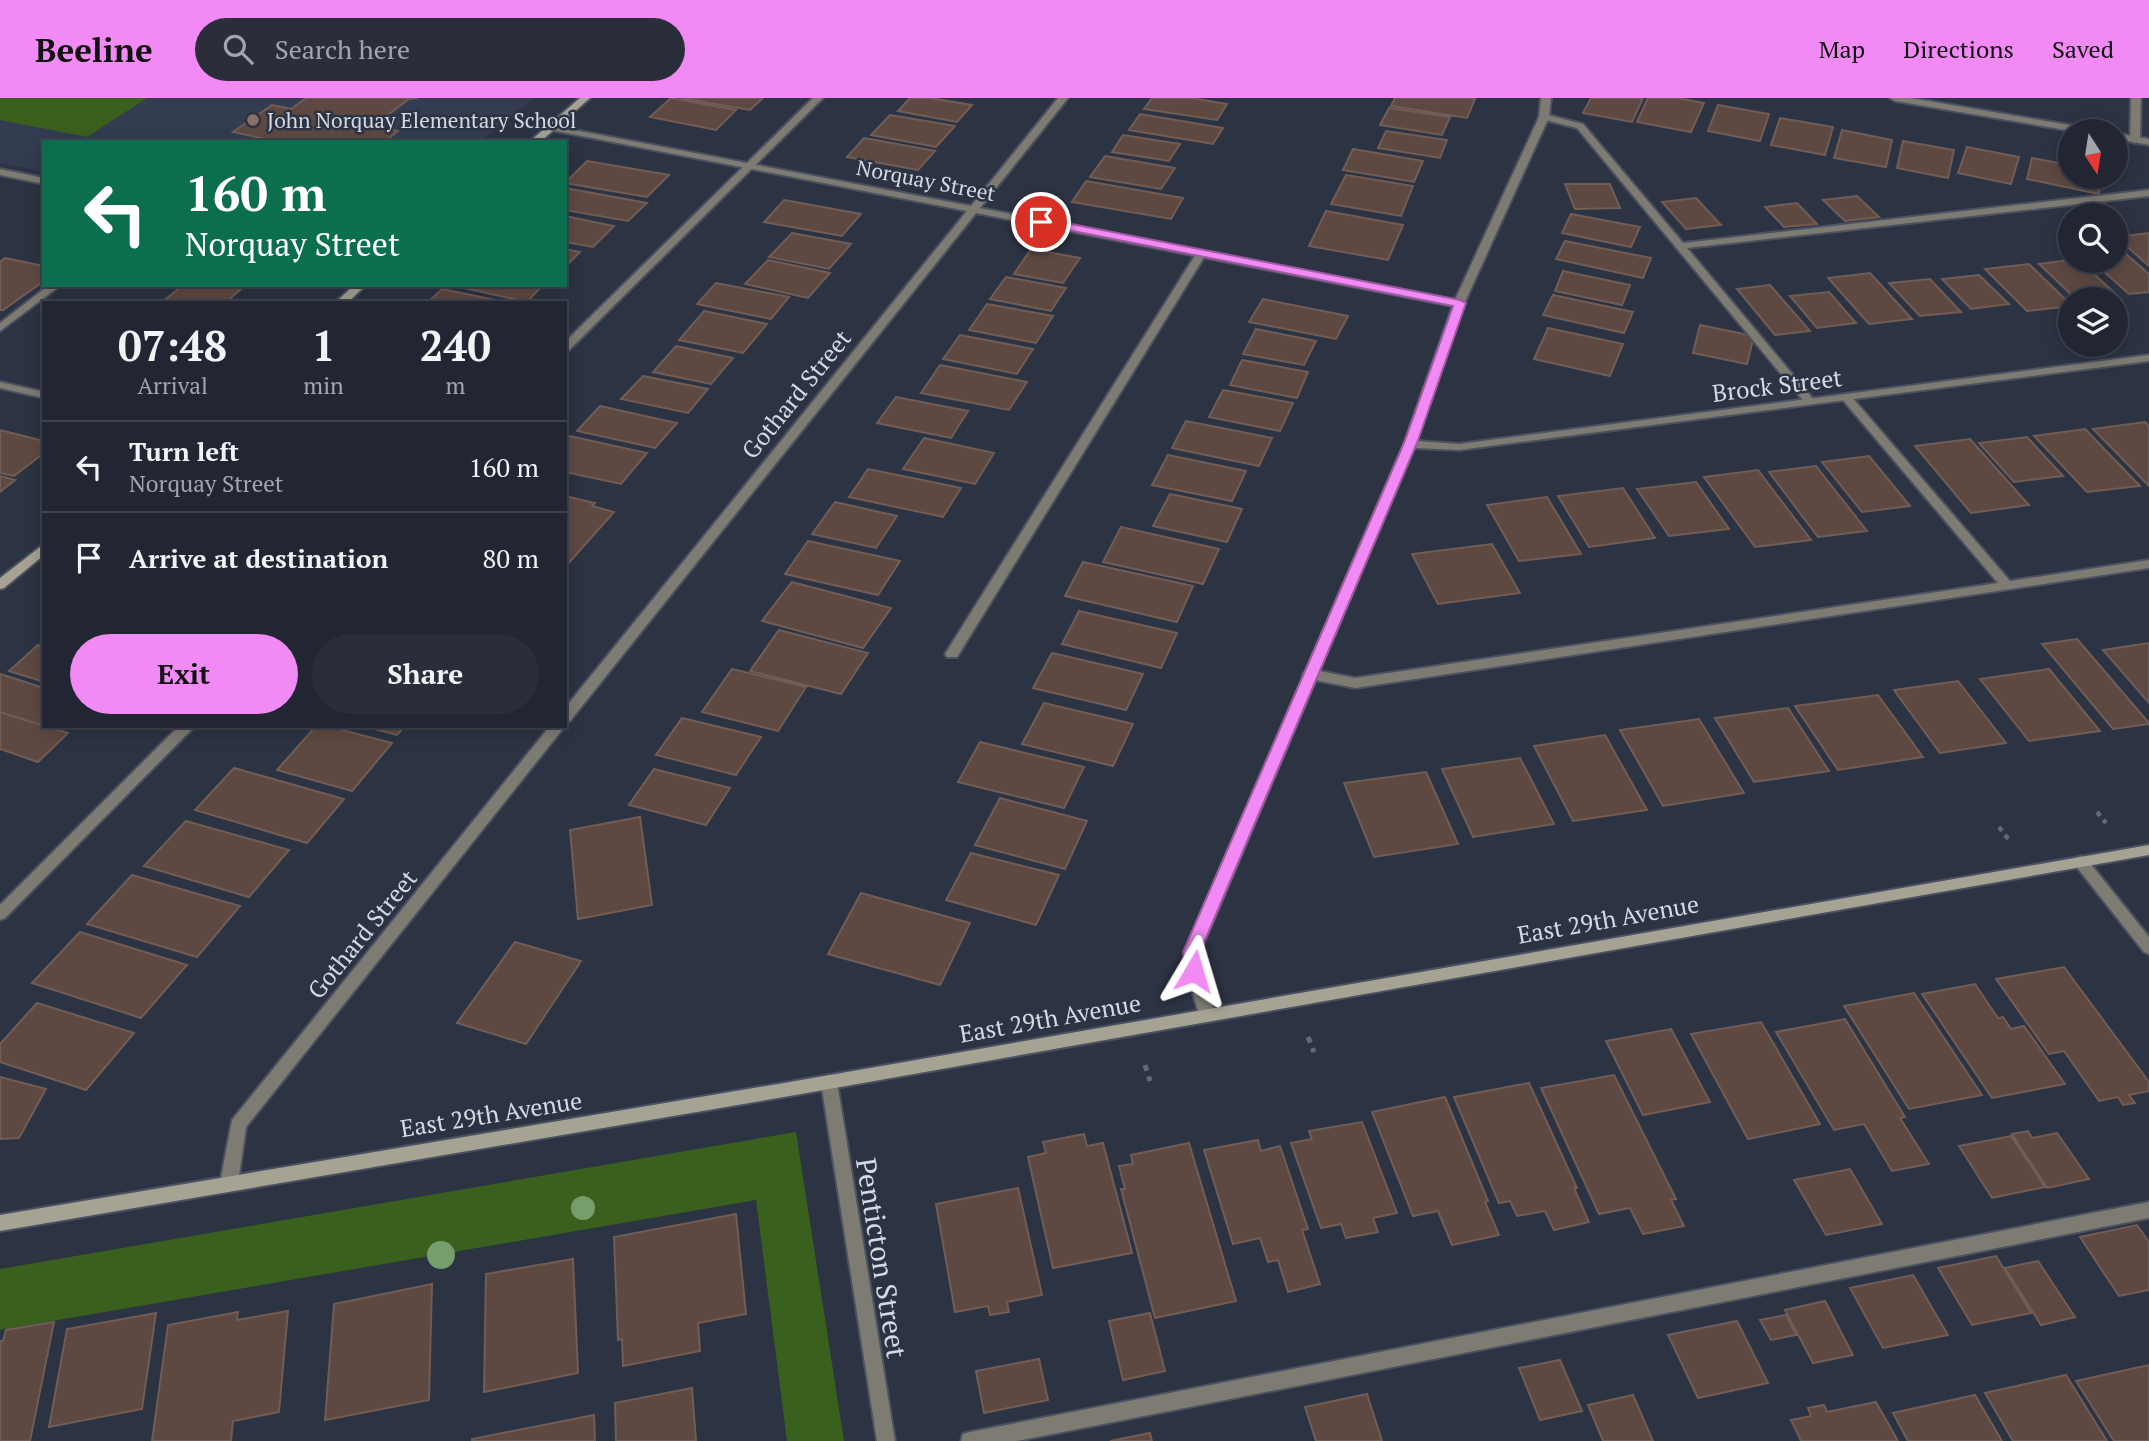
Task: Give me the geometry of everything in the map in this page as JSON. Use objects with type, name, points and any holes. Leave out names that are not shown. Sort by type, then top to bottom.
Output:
[{"type":"street","points":[[536,140],[585,98]]},
{"type":"street","points":[[567,346],[818,98]]},
{"type":"street","name":"Gothard Street","points":[[567,716],[1063,98]]},
{"type":"street","points":[[1207,1014],[1194,971],[1192,952],[1410,443],[1460,303],[1544,117],[1546,98]]},
{"type":"street","points":[[1895,98],[2058,126]]},
{"type":"street","points":[[2135,140],[2136,98]]},
{"type":"street","points":[[1544,117],[1580,127],[1810,402]]},
{"type":"street","name":"Norquay Street","points":[[551,127],[1460,303]]},
{"type":"street","points":[[2128,139],[2149,142]]},
{"type":"street","points":[[0,172],[42,181]]},
{"type":"street","points":[[1682,246],[2149,192]]},
{"type":"street","points":[[952,654],[1200,254]]},
{"type":"street","points":[[0,328],[53,287]]},
{"type":"street","points":[[342,301],[359,287]]},
{"type":"street","name":"Brock Street","points":[[1410,443],[1460,447],[2149,358]]},
{"type":"street","points":[[0,385],[42,395]]},
{"type":"street","points":[[1846,397],[2006,584]]},
{"type":"street","points":[[0,585],[42,550]]},
{"type":"street","points":[[1310,674],[1355,683],[2149,564]]},
{"type":"street","points":[[0,914],[186,728]]},
{"type":"street","name":"Gothard Street","points":[[229,1184],[238,1125],[556,728]]},
{"type":"street","name":"East 29th Avenue","points":[[0,1223],[829,1082],[2149,850]]},
{"type":"street","points":[[2081,862],[2149,948]]},
{"type":"street","name":"Penticton Street","points":[[829,1082],[886,1441]]},
{"type":"street","points":[[970,1441],[2149,1210]]},
{"type":"path","points":[[2097,812],[2106,823]]},
{"type":"path","points":[[1999,827],[2009,840]]},
{"type":"path","points":[[1308,1037],[1314,1052]]},
{"type":"path","points":[[1145,1065],[1150,1081]]},
{"type":"shaded area","name":"John Norquay Elementary School","points":[[0,98],[534,98],[482,140],[42,140],[42,172],[0,163]]},
{"type":"green space","points":[[0,98],[147,98],[87,137],[0,120]]},
{"type":"green space","points":[[796,1132],[844,1441],[787,1441],[756,1200],[0,1330],[0,1269]]},
{"type":"building","points":[[306,98],[418,98],[409,99],[373,126],[398,131],[387,140],[271,140],[233,132],[272,105],[291,109]]},
{"type":"building","points":[[671,98],[736,110],[716,130],[650,117]]},
{"type":"building","points":[[681,98],[763,98],[750,110]]},
{"type":"building","points":[[910,98],[930,98],[972,105],[957,122],[898,111]]},
{"type":"building","points":[[1152,98],[1191,98],[1227,104],[1217,120],[1144,109]]},
{"type":"building","points":[[1395,98],[1475,99],[1467,118],[1391,106]]},
{"type":"building","points":[[1591,98],[1643,98],[1632,122],[1583,113]]},
{"type":"building","points":[[1648,98],[1678,98],[1704,103],[1691,132],[1637,122]]},
{"type":"building","points":[[1718,105],[1769,114],[1760,141],[1708,131]]},
{"type":"building","points":[[1389,108],[1450,117],[1442,135],[1380,125]]},
{"type":"building","points":[[1140,114],[1223,128],[1213,144],[1129,130]]},
{"type":"building","points":[[890,115],[955,126],[936,147],[871,135]]},
{"type":"building","points":[[1780,118],[1833,127],[1825,155],[1771,145]]},
{"type":"building","points":[[1842,130],[1892,140],[1886,167],[1834,158]]},
{"type":"building","points":[[1386,131],[1447,140],[1440,158],[1378,148]]},
{"type":"building","points":[[1123,135],[1180,144],[1169,161],[1112,152]]},
{"type":"building","points":[[864,138],[935,151],[918,170],[847,157]]},
{"type":"building","points":[[1903,141],[1954,150],[1948,178],[1897,168]]},
{"type":"building","points":[[1967,147],[2019,157],[2011,184],[1958,173]]},
{"type":"building","points":[[1353,149],[1423,161],[1414,182],[1343,170]]},
{"type":"building","points":[[1105,156],[1175,168],[1161,189],[1090,177]]},
{"type":"building","points":[[2032,158],[2058,163],[2058,185],[2027,179]]},
{"type":"building","points":[[587,161],[669,175],[647,197],[567,183]]},
{"type":"building","points":[[1346,175],[1413,186],[1401,216],[1331,204]]},
{"type":"building","points":[[1086,181],[1183,198],[1171,219],[1072,202]]},
{"type":"building","points":[[1565,184],[1610,184],[1620,208],[1575,209]]},
{"type":"building","points":[[567,188],[647,203],[628,221],[567,210]]},
{"type":"building","points":[[2075,189],[2100,189],[2099,194]]},
{"type":"building","points":[[1857,196],[1879,217],[1845,221],[1823,200]]},
{"type":"building","points":[[1696,198],[1721,225],[1686,229],[1662,202]]},
{"type":"building","points":[[784,200],[861,214],[842,236],[764,222]]},
{"type":"building","points":[[1797,203],[1817,224],[1784,227],[1765,207]]},
{"type":"building","points":[[1326,211],[1403,225],[1388,260],[1309,246]]},
{"type":"building","points":[[1571,214],[1640,227],[1631,247],[1562,233]]},
{"type":"building","points":[[567,216],[614,226],[593,247],[567,242]]},
{"type":"building","points":[[792,233],[851,244],[829,269],[769,257]]},
{"type":"building","points":[[2149,233],[2149,266],[2128,248],[2128,236]]},
{"type":"building","points":[[1565,241],[1651,258],[1643,278],[1556,259]]},
{"type":"building","points":[[567,249],[580,252],[567,265]]},
{"type":"building","points":[[1031,249],[1080,258],[1063,283],[1014,274]]},
{"type":"building","points":[[2128,256],[2149,274],[2149,292],[2129,294],[2128,287],[2121,287],[2105,273],[2128,273]]},
{"type":"building","points":[[5,258],[42,266],[42,282],[3,310],[0,310],[0,262]]},
{"type":"building","points":[[768,260],[830,273],[808,298],[745,284]]},
{"type":"building","points":[[2058,262],[2058,273],[2093,273],[2108,287],[2063,287],[2039,264]]},
{"type":"building","points":[[2029,264],[2058,292],[2058,307],[2027,311],[1985,269]]},
{"type":"building","points":[[1563,271],[1630,285],[1622,305],[1555,291]]},
{"type":"building","points":[[1870,273],[1912,319],[1869,324],[1828,278]]},
{"type":"building","points":[[1979,275],[2009,304],[1971,309],[1942,279]]},
{"type":"building","points":[[1006,277],[1066,288],[1051,311],[990,299]]},
{"type":"building","points":[[1930,279],[1961,312],[1920,316],[1889,283]]},
{"type":"building","points":[[716,283],[789,297],[771,319],[697,304]]},
{"type":"building","points":[[1770,285],[1810,331],[1775,335],[1737,289]]},
{"type":"building","points":[[181,287],[241,289],[227,301],[163,301]]},
{"type":"building","points":[[460,287],[541,287],[528,301]]},
{"type":"building","points":[[442,289],[500,301],[429,301]]},
{"type":"building","points":[[1829,292],[1856,323],[1817,328],[1790,296]]},
{"type":"building","points":[[1553,295],[1633,312],[1624,333],[1543,315]]},
{"type":"building","points":[[1263,299],[1348,316],[1336,339],[1249,322]]},
{"type":"building","points":[[987,304],[1053,316],[1036,343],[969,330]]},
{"type":"building","points":[[704,311],[767,324],[743,353],[679,340]]},
{"type":"building","points":[[1700,325],[1754,336],[1747,364],[1693,353]]},
{"type":"building","points":[[1548,328],[1623,344],[1610,376],[1534,359]]},
{"type":"building","points":[[1256,329],[1316,341],[1304,365],[1243,354]]},
{"type":"building","points":[[960,335],[1033,349],[1017,374],[943,359]]},
{"type":"building","points":[[676,346],[733,358],[711,384],[653,372]]},
{"type":"building","points":[[1242,360],[1308,372],[1297,398],[1230,385]]},
{"type":"building","points":[[940,365],[1027,382],[1009,410],[921,393]]},
{"type":"building","points":[[643,376],[708,389],[688,413],[621,399]]},
{"type":"building","points":[[1223,390],[1293,403],[1280,431],[1209,417]]},
{"type":"building","points":[[896,397],[968,411],[951,438],[877,423]]},
{"type":"building","points":[[600,406],[677,423],[655,448],[577,431]]},
{"type":"building","points":[[1186,421],[1272,438],[1259,466],[1172,448]]},
{"type":"building","points":[[2145,422],[2149,426],[2149,486],[2093,429]]},
{"type":"building","points":[[2085,429],[2140,486],[2087,492],[2034,436]]},
{"type":"building","points":[[0,430],[42,440],[42,455],[14,476],[0,473]]},
{"type":"building","points":[[567,435],[647,453],[621,484],[567,472]]},
{"type":"building","points":[[2027,437],[2063,476],[2014,482],[1979,443]]},
{"type":"building","points":[[924,438],[994,453],[975,484],[903,469]]},
{"type":"building","points":[[1970,439],[2029,505],[1971,513],[1915,446]]},
{"type":"building","points":[[1168,455],[1246,471],[1232,501],[1152,485]]},
{"type":"building","points":[[1869,456],[1910,506],[1862,512],[1822,462]]},
{"type":"building","points":[[1816,466],[1867,531],[1818,537],[1769,472]]},
{"type":"building","points":[[868,469],[961,488],[943,517],[849,497]]},
{"type":"building","points":[[1758,470],[1811,540],[1755,547],[1704,477]]},
{"type":"building","points":[[0,476],[15,480],[0,492]]},
{"type":"building","points":[[1696,482],[1729,529],[1669,536],[1637,489]]},
{"type":"building","points":[[1623,488],[1655,538],[1589,547],[1558,496]]},
{"type":"building","points":[[1170,494],[1242,509],[1227,542],[1153,526]]},
{"type":"building","points":[[567,496],[595,503],[592,506],[614,512],[567,565]]},
{"type":"building","points":[[1547,497],[1581,554],[1519,561],[1487,505]]},
{"type":"building","points":[[835,502],[897,516],[876,548],[812,534]]},
{"type":"building","points":[[1121,527],[1219,549],[1203,584],[1103,562]]},
{"type":"building","points":[[808,541],[900,561],[878,595],[785,574]]},
{"type":"building","points":[[1492,544],[1520,593],[1438,604],[1412,554]]},
{"type":"building","points":[[1083,562],[1193,586],[1177,622],[1065,596]]},
{"type":"building","points":[[792,582],[891,608],[863,648],[762,621]]},
{"type":"building","points":[[1079,611],[1177,633],[1161,668],[1062,644]]},
{"type":"building","points":[[779,630],[868,653],[841,694],[750,671]]},
{"type":"building","points":[[2077,639],[2149,724],[2113,729],[2042,644]]},
{"type":"building","points":[[2149,643],[2149,703],[2103,650]]},
{"type":"building","points":[[38,645],[42,646],[42,681],[9,671]]},
{"type":"building","points":[[1052,653],[1143,674],[1126,710],[1033,688]]},
{"type":"building","points":[[732,669],[806,687],[778,731],[702,712]]},
{"type":"building","points":[[2049,669],[2100,731],[2029,741],[1980,679]]},
{"type":"building","points":[[0,674],[42,687],[42,725],[0,712]]},
{"type":"building","points":[[1958,681],[2006,743],[1940,753],[1894,690]]},
{"type":"building","points":[[1878,695],[1923,757],[1838,770],[1795,706]]},
{"type":"building","points":[[1044,703],[1133,724],[1113,766],[1022,744]]},
{"type":"building","points":[[1788,708],[1829,771],[1754,782],[1715,718]]},
{"type":"building","points":[[0,712],[42,725],[42,728],[68,733],[38,762],[0,749]]},
{"type":"building","points":[[682,718],[761,737],[736,775],[656,755]]},
{"type":"building","points":[[1699,719],[1744,793],[1663,806],[1620,730]]},
{"type":"building","points":[[314,728],[335,728],[392,743],[352,791],[277,770]]},
{"type":"building","points":[[371,728],[403,728],[397,735]]},
{"type":"building","points":[[1605,735],[1647,810],[1573,821],[1534,746]]},
{"type":"building","points":[[980,742],[1084,767],[1064,808],[958,782]]},
{"type":"building","points":[[1520,758],[1554,824],[1473,837],[1442,769]]},
{"type":"building","points":[[234,768],[344,799],[307,843],[195,810]]},
{"type":"building","points":[[654,769],[730,788],[706,825],[629,805]]},
{"type":"building","points":[[1426,772],[1458,844],[1374,857],[1344,783]]},
{"type":"building","points":[[1000,798],[1087,821],[1065,869],[975,845]]},
{"type":"building","points":[[640,817],[652,905],[578,919],[570,830]]},
{"type":"building","points":[[186,821],[289,850],[249,897],[144,866]]},
{"type":"building","points":[[971,853],[1059,875],[1036,925],[946,900]]},
{"type":"building","points":[[132,875],[240,906],[197,957],[87,924]]},
{"type":"building","points":[[861,893],[970,923],[940,985],[828,954]]},
{"type":"building","points":[[80,932],[187,965],[141,1018],[32,983]]},
{"type":"building","points":[[515,942],[581,961],[526,1044],[457,1023]]},
{"type":"building","points":[[2064,967],[2149,1082],[2149,1091],[2129,1095],[2135,1103],[2123,1105],[2118,1097],[2099,1101],[2064,1051],[2049,1054],[1996,979]]},
{"type":"building","points":[[1975,984],[1998,1018],[2003,1017],[2011,1029],[2024,1026],[2065,1084],[1992,1098],[1922,994]]},
{"type":"building","points":[[1914,993],[1982,1095],[1909,1109],[1844,1006]]},
{"type":"building","points":[[37,1003],[134,1033],[86,1090],[0,1062],[0,1044]]},
{"type":"building","points":[[1845,1019],[1905,1117],[1900,1118],[1929,1164],[1892,1171],[1864,1124],[1834,1130],[1776,1032]]},
{"type":"building","points":[[1761,1022],[1820,1124],[1748,1139],[1691,1034]]},
{"type":"building","points":[[1671,1029],[1710,1102],[1643,1115],[1606,1041]]},
{"type":"building","points":[[1614,1075],[1676,1199],[1671,1200],[1684,1226],[1643,1234],[1630,1208],[1599,1214],[1541,1088]]},
{"type":"building","points":[[0,1077],[46,1089],[19,1138],[0,1139]]},
{"type":"building","points":[[1529,1083],[1577,1188],[1574,1188],[1589,1222],[1554,1230],[1545,1211],[1517,1216],[1510,1201],[1499,1203],[1454,1097]]},
{"type":"building","points":[[1445,1097],[1488,1201],[1485,1202],[1499,1235],[1452,1245],[1438,1211],[1413,1216],[1372,1112]]},
{"type":"building","points":[[1362,1122],[1397,1213],[1373,1218],[1378,1232],[1346,1238],[1341,1224],[1321,1228],[1291,1143],[1312,1139],[1309,1131]]},
{"type":"building","points":[[2028,1131],[2032,1138],[2057,1133],[2089,1179],[2047,1188],[2012,1134]]},
{"type":"building","points":[[1084,1134],[1087,1146],[1103,1143],[1132,1253],[1053,1268],[1028,1157],[1046,1153],[1043,1142]]},
{"type":"building","points":[[2011,1136],[2045,1187],[1992,1198],[1959,1146]]},
{"type":"building","points":[[1258,1140],[1261,1151],[1280,1146],[1308,1229],[1302,1230],[1320,1284],[1288,1292],[1278,1260],[1268,1262],[1260,1238],[1233,1244],[1204,1150]]},
{"type":"building","points":[[1189,1143],[1236,1301],[1155,1318],[1121,1189],[1125,1189],[1119,1166],[1133,1164],[1131,1155]]},
{"type":"building","points":[[1850,1169],[1882,1224],[1826,1235],[1794,1180]]},
{"type":"building","points":[[1018,1188],[1042,1295],[1007,1302],[1009,1312],[990,1315],[988,1306],[955,1312],[936,1204]]},
{"type":"building","points":[[736,1214],[746,1314],[698,1323],[700,1351],[623,1366],[622,1339],[618,1340],[614,1237]]},
{"type":"building","points":[[2137,1225],[2149,1242],[2149,1290],[2119,1296],[2080,1237]]},
{"type":"building","points":[[1996,1256],[2031,1313],[1972,1325],[1938,1268]]},
{"type":"building","points":[[573,1259],[578,1373],[484,1392],[486,1274]]},
{"type":"building","points":[[2038,1261],[2075,1317],[2041,1325],[2005,1268]]},
{"type":"building","points":[[1913,1275],[1948,1335],[1883,1348],[1850,1288]]},
{"type":"building","points":[[432,1284],[429,1400],[325,1420],[334,1304]]},
{"type":"building","points":[[1825,1301],[1853,1355],[1813,1363],[1785,1310]]},
{"type":"building","points":[[288,1311],[279,1412],[233,1421],[231,1441],[152,1441],[168,1325],[238,1312],[237,1320]]},
{"type":"building","points":[[156,1313],[142,1409],[49,1427],[67,1329]]},
{"type":"building","points":[[1150,1313],[1165,1371],[1123,1380],[1109,1321]]},
{"type":"building","points":[[1786,1315],[1796,1335],[1771,1340],[1760,1320]]},
{"type":"building","points":[[1737,1321],[1768,1383],[1698,1398],[1668,1335]]},
{"type":"building","points":[[54,1322],[30,1441],[0,1441],[0,1341],[3,1341],[6,1330]]},
{"type":"building","points":[[1039,1359],[1048,1400],[984,1413],[976,1371]]},
{"type":"building","points":[[1560,1360],[1582,1411],[1540,1420],[1519,1368]]},
{"type":"building","points":[[2149,1365],[2149,1441],[2114,1441],[2076,1381]]},
{"type":"building","points":[[2066,1375],[2107,1441],[2013,1441],[1985,1393]]},
{"type":"building","points":[[692,1388],[696,1441],[616,1441],[615,1403]]},
{"type":"building","points":[[1367,1394],[1382,1441],[1316,1441],[1305,1407]]},
{"type":"building","points":[[1633,1395],[1653,1441],[1603,1441],[1588,1405]]},
{"type":"building","points":[[1975,1395],[2002,1441],[1908,1441],[1893,1413]]},
{"type":"building","points":[[1876,1402],[1898,1441],[1801,1441],[1791,1420],[1811,1416],[1808,1408],[1824,1405],[1827,1412]]},
{"type":"building","points":[[594,1415],[595,1441],[472,1441],[472,1439]]},
{"type":"building","points":[[1150,1433],[1152,1441],[1110,1441]]},
{"type":"place","name":"John Norquay Elementary School","points":[[253,120]]},
{"type":"route","points":[[1041,222],[1460,303],[1410,443],[1192,952],[1194,971]]}]
